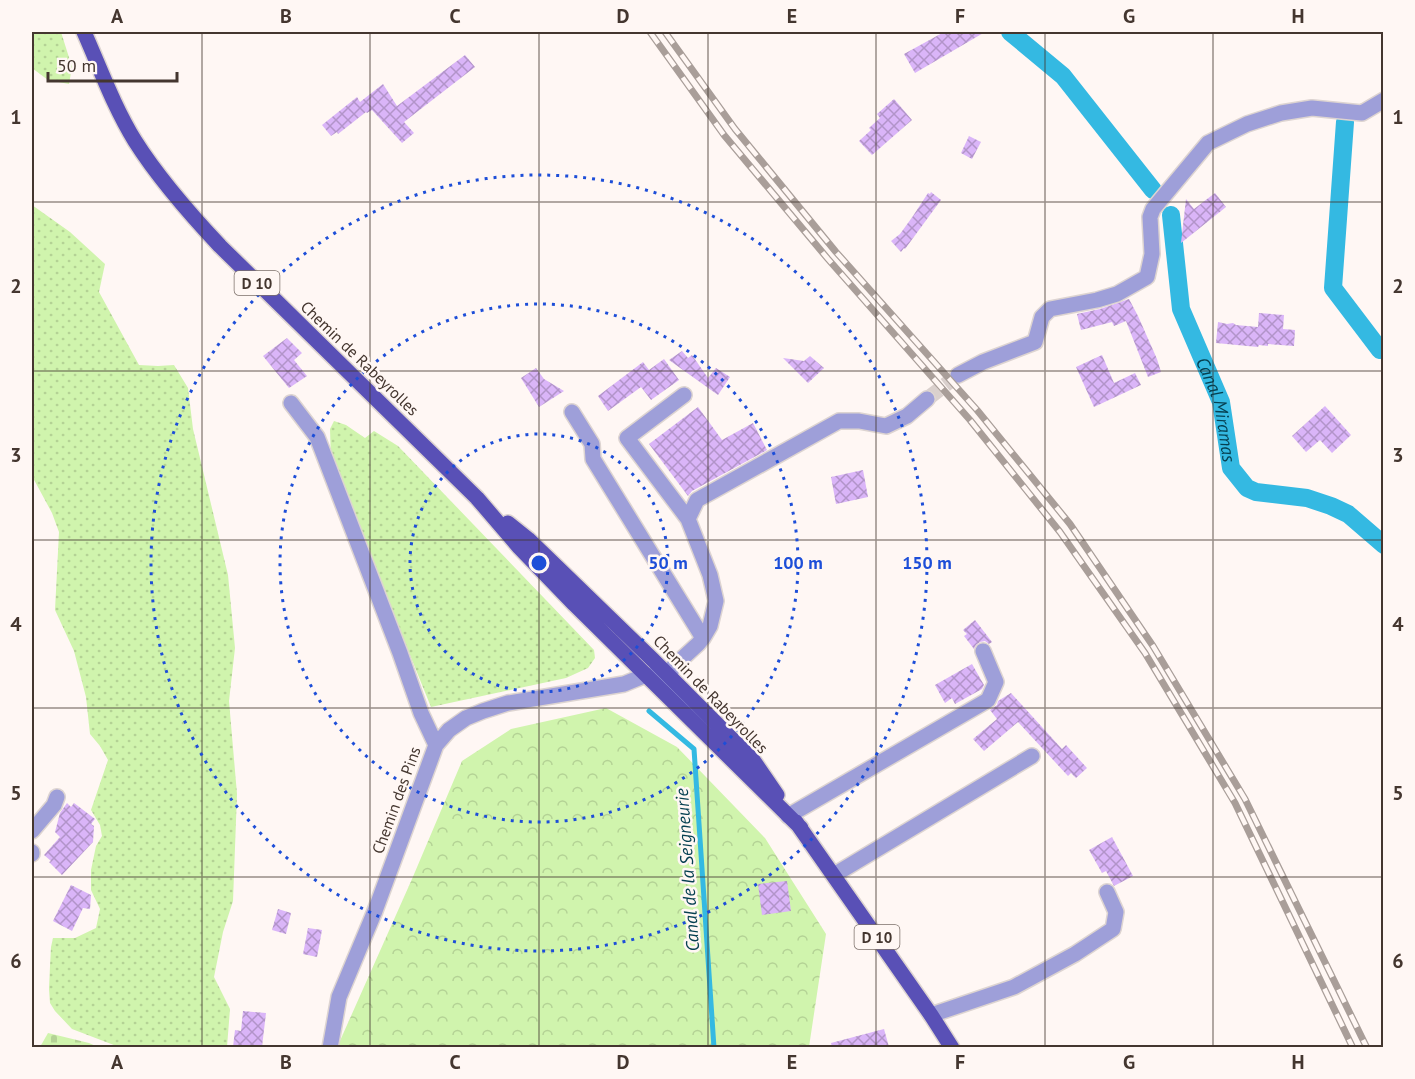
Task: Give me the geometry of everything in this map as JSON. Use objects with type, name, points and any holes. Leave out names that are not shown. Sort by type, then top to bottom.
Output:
[{"type":"main road","name":"Chemin de Rabeyrolles","points":[[84,32],[117,107],[135,141],[185,210],[477,498],[519,547],[574,604],[650,668]]},
{"type":"main road","name":"Chemin de Rabeyrolles","points":[[477,498],[528,539],[790,815],[952,1047]]},
{"type":"main road","name":"Chemin de Rabeyrolles","points":[[669,688],[753,760],[790,815]]},
{"type":"street","points":[[957,375],[983,362],[1035,342],[1042,317],[1050,309],[1117,294],[1148,277],[1152,254],[1150,217],[1153,209],[1208,143],[1247,124],[1281,113],[1312,108],[1362,113],[1383,100]]},
{"type":"street","points":[[669,688],[673,667],[698,644],[710,626],[716,601],[710,575],[688,519],[627,438],[684,395]]},
{"type":"street","points":[[688,519],[697,500],[840,421],[859,421],[886,426],[907,416],[927,399]]},
{"type":"street","points":[[291,403],[317,437],[421,713],[436,745]]},
{"type":"street","points":[[572,412],[592,444],[593,459],[703,638]]},
{"type":"street","points":[[790,815],[988,700],[996,682],[983,651]]},
{"type":"street","points":[[650,668],[669,688]]},
{"type":"street","name":"Chemin des Pins","points":[[330,1047],[339,997],[375,911],[436,745],[449,730],[466,718],[483,711],[508,703],[624,684],[650,668]]},
{"type":"street","points":[[834,875],[1032,756]]},
{"type":"street","points":[[32,831],[54,805],[57,797]]},
{"type":"street","points":[[931,1015],[1014,987],[1075,954],[1113,929],[1116,912],[1107,892]]},
{"type":"green space","points":[[32,32],[61,32],[72,67],[69,84],[48,80],[32,68]]},
{"type":"green space","points":[[32,205],[70,232],[105,264],[99,292],[139,365],[174,365],[188,388],[193,429],[228,575],[235,648],[229,701],[237,794],[233,901],[223,932],[214,977],[230,1009],[227,1047],[119,1047],[72,1029],[50,1003],[53,938],[75,938],[96,928],[100,909],[91,890],[91,870],[96,846],[102,836],[100,825],[91,810],[108,760],[90,734],[86,697],[74,651],[55,610],[59,532],[52,513],[32,476]]},
{"type":"green space","points":[[334,421],[346,425],[365,438],[374,431],[398,446],[594,650],[595,658],[588,668],[566,678],[431,707],[331,460],[330,429]]},
{"type":"green space","points":[[606,708],[677,747],[765,838],[826,934],[809,1047],[338,1048],[462,761],[511,729]]},
{"type":"green space","points":[[48,1033],[89,1043],[98,1047],[40,1047]]},
{"type":"building","points":[[944,32],[985,32],[915,73],[904,54]]},
{"type":"building","points":[[465,55],[475,67],[404,122],[414,133],[402,143],[372,110],[366,112],[338,134],[337,132],[331,136],[322,125],[357,97],[360,102],[383,84],[397,106]]},
{"type":"building","points":[[894,99],[912,120],[872,155],[859,141],[880,118],[877,114]]},
{"type":"building","points":[[969,136],[981,142],[972,159],[961,153]]},
{"type":"building","points":[[931,192],[941,200],[901,252],[891,241],[900,234],[928,193]]},
{"type":"building","points":[[1215,193],[1226,207],[1181,243],[1186,199],[1194,209]]},
{"type":"building","points":[[1129,299],[1161,372],[1148,377],[1126,321],[1114,326],[1112,322],[1081,330],[1077,314]]},
{"type":"building","points":[[1259,313],[1284,315],[1283,329],[1295,330],[1294,346],[1268,344],[1268,346],[1259,345],[1258,347],[1216,343],[1218,322],[1258,327]]},
{"type":"building","points":[[287,338],[302,353],[294,360],[307,376],[289,388],[263,356]]},
{"type":"building","points":[[682,351],[688,358],[692,355],[708,378],[716,368],[730,377],[718,395],[669,360]]},
{"type":"building","points":[[1102,355],[1114,383],[1135,373],[1141,385],[1094,407],[1076,367]]},
{"type":"building","points":[[810,356],[824,368],[808,383],[783,358],[804,361]]},
{"type":"building","points":[[664,359],[679,380],[651,400],[641,387],[608,411],[598,396],[643,362],[649,370]]},
{"type":"building","points":[[536,368],[544,379],[564,391],[539,407],[521,378]]},
{"type":"building","points":[[1325,406],[1351,435],[1332,453],[1320,440],[1306,452],[1292,436]]},
{"type":"building","points":[[698,407],[722,440],[753,423],[767,450],[692,491],[688,496],[649,444]]},
{"type":"building","points":[[863,470],[868,497],[836,504],[831,477]]},
{"type":"building","points":[[975,620],[992,642],[989,644],[985,641],[980,642],[974,649],[964,636],[967,634],[963,630]]},
{"type":"building","points":[[972,664],[984,685],[982,689],[955,704],[952,698],[945,703],[935,685]]},
{"type":"building","points":[[1011,693],[1062,749],[1066,745],[1087,768],[1076,778],[1071,773],[1068,776],[1018,722],[984,751],[973,739],[997,719],[990,710],[997,705],[998,701]]},
{"type":"building","points":[[67,803],[71,807],[74,803],[95,819],[91,824],[94,826],[93,842],[62,875],[44,855],[60,837],[55,832],[60,813]]},
{"type":"building","points":[[1112,837],[1133,876],[1114,886],[1106,871],[1102,873],[1089,850]]},
{"type":"building","points":[[787,881],[791,911],[762,915],[758,884]]},
{"type":"building","points":[[71,885],[91,895],[90,909],[83,908],[72,931],[53,921]]},
{"type":"building","points":[[278,909],[291,913],[286,934],[272,930]]},
{"type":"building","points":[[308,928],[322,930],[317,957],[303,954]]},
{"type":"building","points":[[243,1011],[266,1013],[262,1047],[233,1047],[235,1030],[241,1031]]},
{"type":"building","points":[[884,1029],[889,1047],[832,1047],[831,1043]]},
{"type":"waterway","points":[[1010,32],[1063,76],[1153,190]]},
{"type":"waterway","points":[[1345,122],[1333,288],[1380,350]]},
{"type":"waterway","name":"Canal Miramas","points":[[1171,215],[1181,309],[1221,402],[1231,468],[1247,488],[1256,492],[1307,498],[1348,514],[1384,545]]},
{"type":"waterway","name":"Canal de la Seigneurie","points":[[649,711],[694,749],[714,1048]]},
{"type":"tunnel","points":[[927,399],[958,375]]},
{"type":"railway","points":[[650,32],[724,135],[828,259],[970,420],[1060,532],[1145,653],[1235,803],[1353,1048]]},
{"type":"railway","points":[[665,32],[735,129],[836,252],[977,410],[1070,524],[1153,646],[1245,799],[1367,1048]]}]
